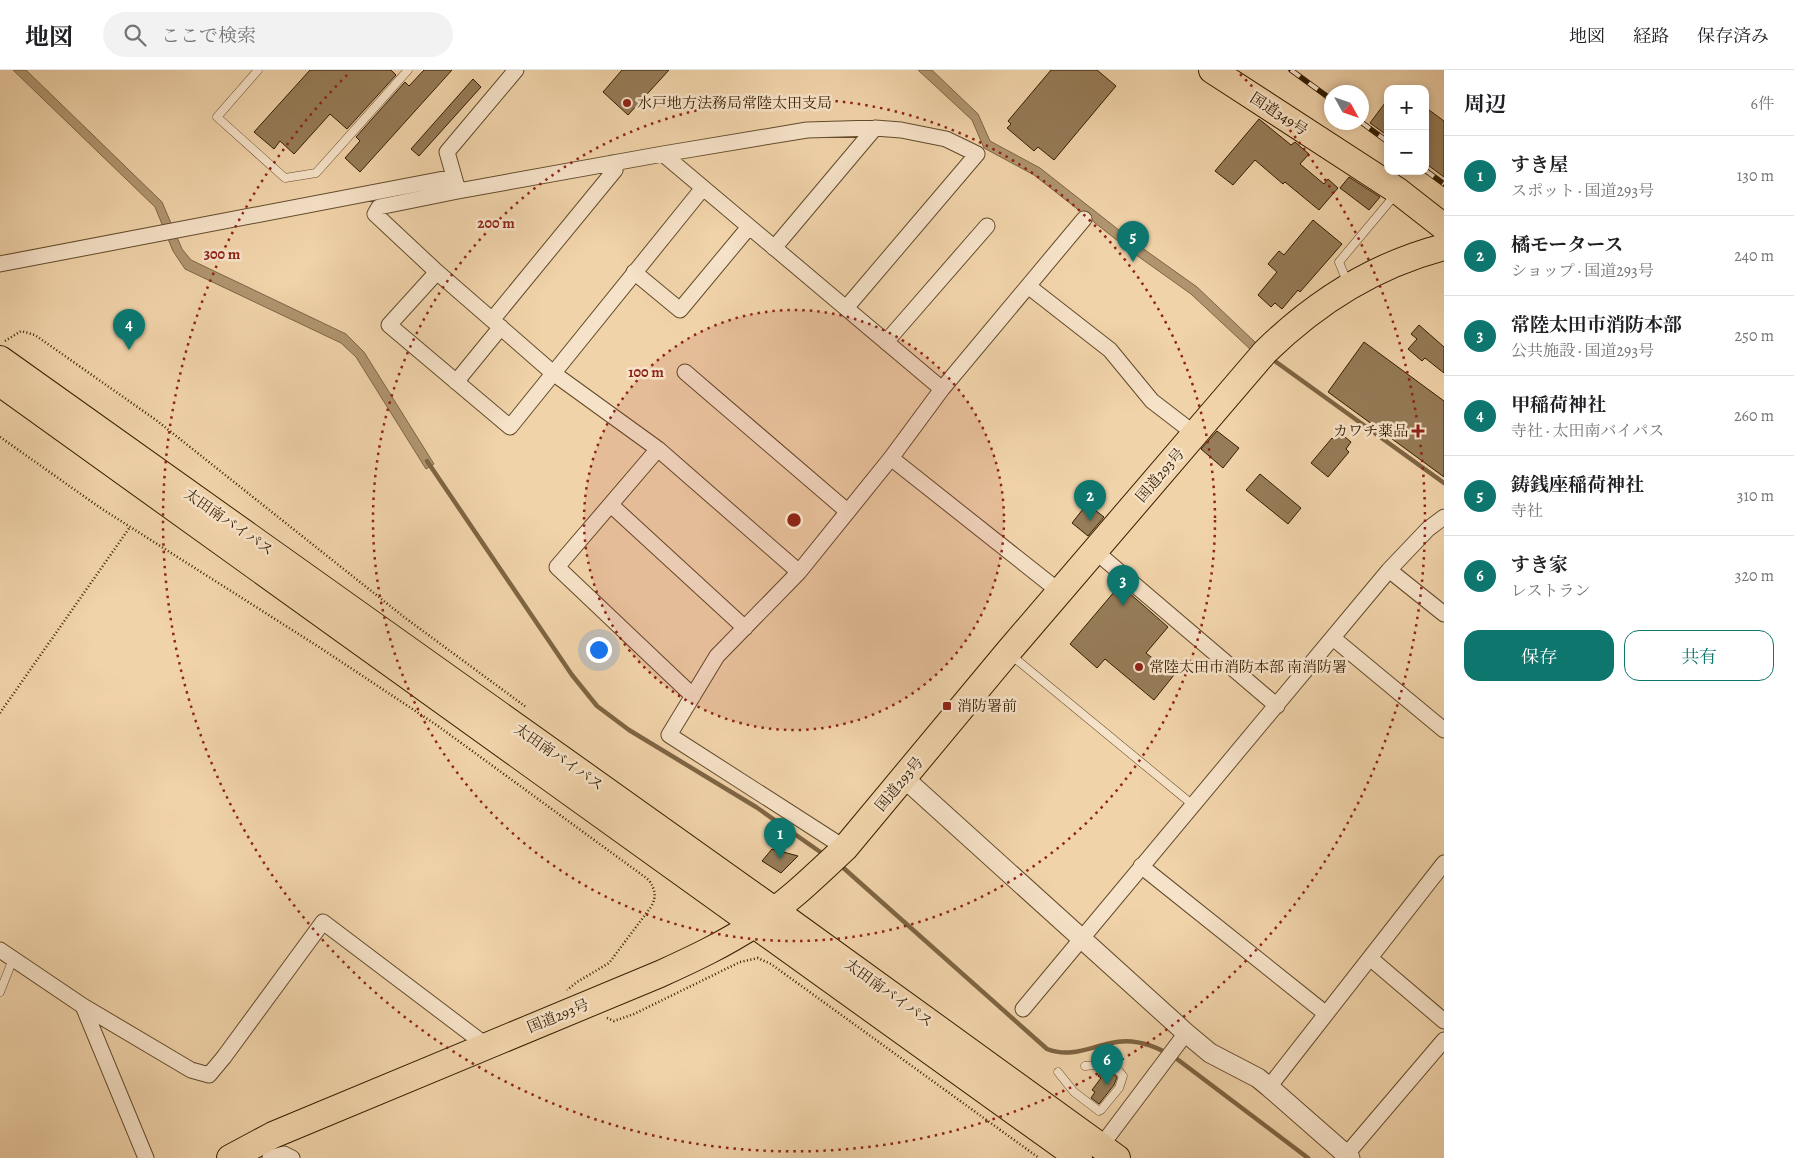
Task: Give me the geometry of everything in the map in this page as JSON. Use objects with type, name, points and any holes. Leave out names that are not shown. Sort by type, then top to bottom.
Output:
[{"type":"highway","name":"国道349号","points":[[1212,70],[1398,191],[1444,227]]},
{"type":"highway","name":"国道293号","points":[[230,1158],[272,1135],[698,957],[765,917],[817,875],[846,848],[1008,652],[1265,352],[1290,327],[1317,306],[1348,286],[1409,257],[1444,247]]},
{"type":"highway","name":"太田南バイパス","points":[[0,362],[765,917],[1099,1154]]},
{"type":"street","points":[[456,184],[447,152],[516,70]]},
{"type":"street","points":[[0,264],[456,184],[612,163],[807,130],[875,128],[901,130],[946,139],[977,154],[846,308]]},
{"type":"street","points":[[774,248],[875,128]]},
{"type":"street","points":[[663,154],[942,389]]},
{"type":"street","points":[[456,382],[497,324],[615,170],[612,163]]},
{"type":"street","points":[[456,184],[379,207],[375,214],[437,272],[553,373],[658,449],[799,572]]},
{"type":"street","points":[[437,272],[389,325],[510,427],[703,188]]},
{"type":"street","points":[[846,848],[669,734],[717,656],[799,572],[890,458],[942,389],[1084,219]]},
{"type":"street","points":[[886,342],[987,226]]},
{"type":"street","points":[[634,272],[680,310],[749,227]]},
{"type":"street","points":[[1028,286],[1110,350],[1152,401],[1195,434]]},
{"type":"street","points":[[685,372],[847,511]]},
{"type":"street","points":[[658,449],[557,567],[692,696]]},
{"type":"street","points":[[890,458],[1060,592]]},
{"type":"street","points":[[611,505],[744,628]]},
{"type":"street","points":[[1023,1009],[1389,570],[1428,529],[1444,516]]},
{"type":"street","points":[[1095,550],[1276,706]]},
{"type":"street","points":[[1389,570],[1444,614]]},
{"type":"street","points":[[1333,638],[1444,730]]},
{"type":"street","points":[[904,778],[1186,1033],[1210,1053],[1258,1078],[1348,1157],[1444,1040]]},
{"type":"street","points":[[1269,1087],[1444,863]]},
{"type":"street","points":[[1141,866],[1325,1014]]},
{"type":"street","points":[[0,950],[83,1006],[191,1070],[209,1075],[323,922],[487,1046]]},
{"type":"street","points":[[1370,958],[1444,1021]]},
{"type":"street","points":[[83,1006],[146,1158]]},
{"type":"street","points":[[1099,1154],[1169,1054],[1186,1033]]},
{"type":"street","points":[[270,1158],[284,1154],[292,1158]]},
{"type":"lane","points":[[258,70],[217,117],[285,178],[316,173],[408,70]]},
{"type":"lane","points":[[1348,286],[1339,262],[1398,191]]},
{"type":"lane","points":[[1008,652],[1193,804]]},
{"type":"lane","points":[[0,992],[14,959]]},
{"type":"lane","points":[[1058,1072],[1074,1092],[1099,1111],[1119,1088],[1123,1076],[1120,1072],[1106,1064],[1085,1066]]},
{"type":"path","points":[[0,362],[6,341],[21,331],[36,335],[156,420],[404,617],[528,709]]},
{"type":"path","points":[[0,437],[102,509],[319,647],[438,726],[649,880],[656,898],[651,907],[609,962],[566,991],[557,1007],[560,1016]]},
{"type":"path","points":[[0,713],[130,526]]},
{"type":"path","points":[[589,1004],[601,1016],[614,1021],[634,1014],[740,962],[758,958],[771,964],[1039,1158]]},
{"type":"shaded area","points":[[13,70],[26,70],[162,202],[182,249],[191,260],[346,334],[364,352],[434,464],[426,469],[356,357],[341,343],[185,269],[173,251],[155,207]]},
{"type":"shaded area","points":[[918,70],[932,70],[978,114],[990,141],[1040,168],[1138,245],[1197,287],[1256,343],[1251,350],[1191,294],[1132,252],[1034,175],[984,148],[972,120]]},
{"type":"building","points":[[310,70],[391,70],[396,75],[347,129],[330,114],[294,154],[280,141],[274,149],[254,132]]},
{"type":"building","points":[[424,70],[452,70],[360,172],[345,158],[360,141],[356,137],[405,82],[409,86]]},
{"type":"building","name":"水戸地方法務局常陸太田支局","points":[[622,70],[669,70],[628,115],[603,92]]},
{"type":"building","points":[[1051,70],[1097,70],[1116,86],[1054,160],[1038,147],[1034,151],[1007,128],[1011,124],[1008,121]]},
{"type":"building","points":[[473,79],[481,87],[419,156],[411,149]]},
{"type":"building","points":[[1384,104],[1384,133],[1370,123]]},
{"type":"building","points":[[1429,110],[1444,121],[1444,177],[1429,166]]},
{"type":"building","points":[[1259,119],[1291,145],[1295,142],[1309,154],[1300,164],[1324,184],[1328,179],[1338,188],[1319,210],[1285,182],[1283,184],[1255,160],[1233,185],[1215,171]]},
{"type":"building","points":[[1349,177],[1380,197],[1369,210],[1340,188]]},
{"type":"building","points":[[1313,220],[1342,244],[1300,292],[1298,290],[1282,309],[1275,303],[1271,307],[1258,295],[1277,272],[1268,264],[1279,251],[1284,255]]},
{"type":"building","points":[[1419,325],[1444,347],[1444,373],[1425,358],[1422,361],[1408,349],[1417,339],[1411,334]]},
{"type":"building","points":[[1364,342],[1444,401],[1444,477],[1328,392]]},
{"type":"building","points":[[1217,431],[1239,448],[1223,468],[1201,449]]},
{"type":"building","points":[[1339,432],[1351,442],[1346,449],[1349,452],[1328,477],[1311,463]]},
{"type":"building","points":[[1260,474],[1301,508],[1288,524],[1246,490]]},
{"type":"building","points":[[1087,504],[1104,517],[1088,536],[1072,523]]},
{"type":"building","points":[[1120,585],[1168,627],[1146,653],[1174,675],[1154,700],[1105,659],[1097,668],[1070,644]]},
{"type":"building","points":[[772,849],[798,856],[781,873],[762,861]]},
{"type":"building","points":[[1102,1071],[1112,1073],[1117,1077],[1114,1085],[1099,1104],[1091,1098],[1095,1092],[1092,1090],[1101,1078],[1098,1076]]},
{"type":"waterway","points":[[1272,359],[1444,483]]},
{"type":"waterway","points":[[427,461],[572,675],[597,706],[629,730],[756,807],[826,856]]},
{"type":"waterway","points":[[839,864],[1047,1049],[1063,1053],[1120,1041],[1129,1041],[1146,1044],[1162,1050],[1177,1059],[1308,1158]]},
{"type":"railway","points":[[1291,70],[1324,94]]},
{"type":"railway","points":[[1369,128],[1384,139]]},
{"type":"railway","points":[[1429,173],[1444,184]]},
{"type":"place","name":"水戸地方法務局常陸太田支局","points":[[627,103]]},
{"type":"place","name":"鋳銭座稲荷神社","points":[[1133,262]]},
{"type":"place","name":"甲稲荷神社","points":[[129,350]]},
{"type":"place","name":"カワチ薬品","points":[[1418,431]]},
{"type":"place","name":"橘モータース","points":[[1090,521]]},
{"type":"place","name":"常陸太田市消防本部","points":[[1123,606]]},
{"type":"place","name":"常陸太田市消防本部 南消防署","points":[[1139,667]]},
{"type":"place","name":"消防署前","points":[[947,706]]},
{"type":"place","name":"すき屋","points":[[780,859]]},
{"type":"place","name":"すき家","points":[[1107,1085]]}]
